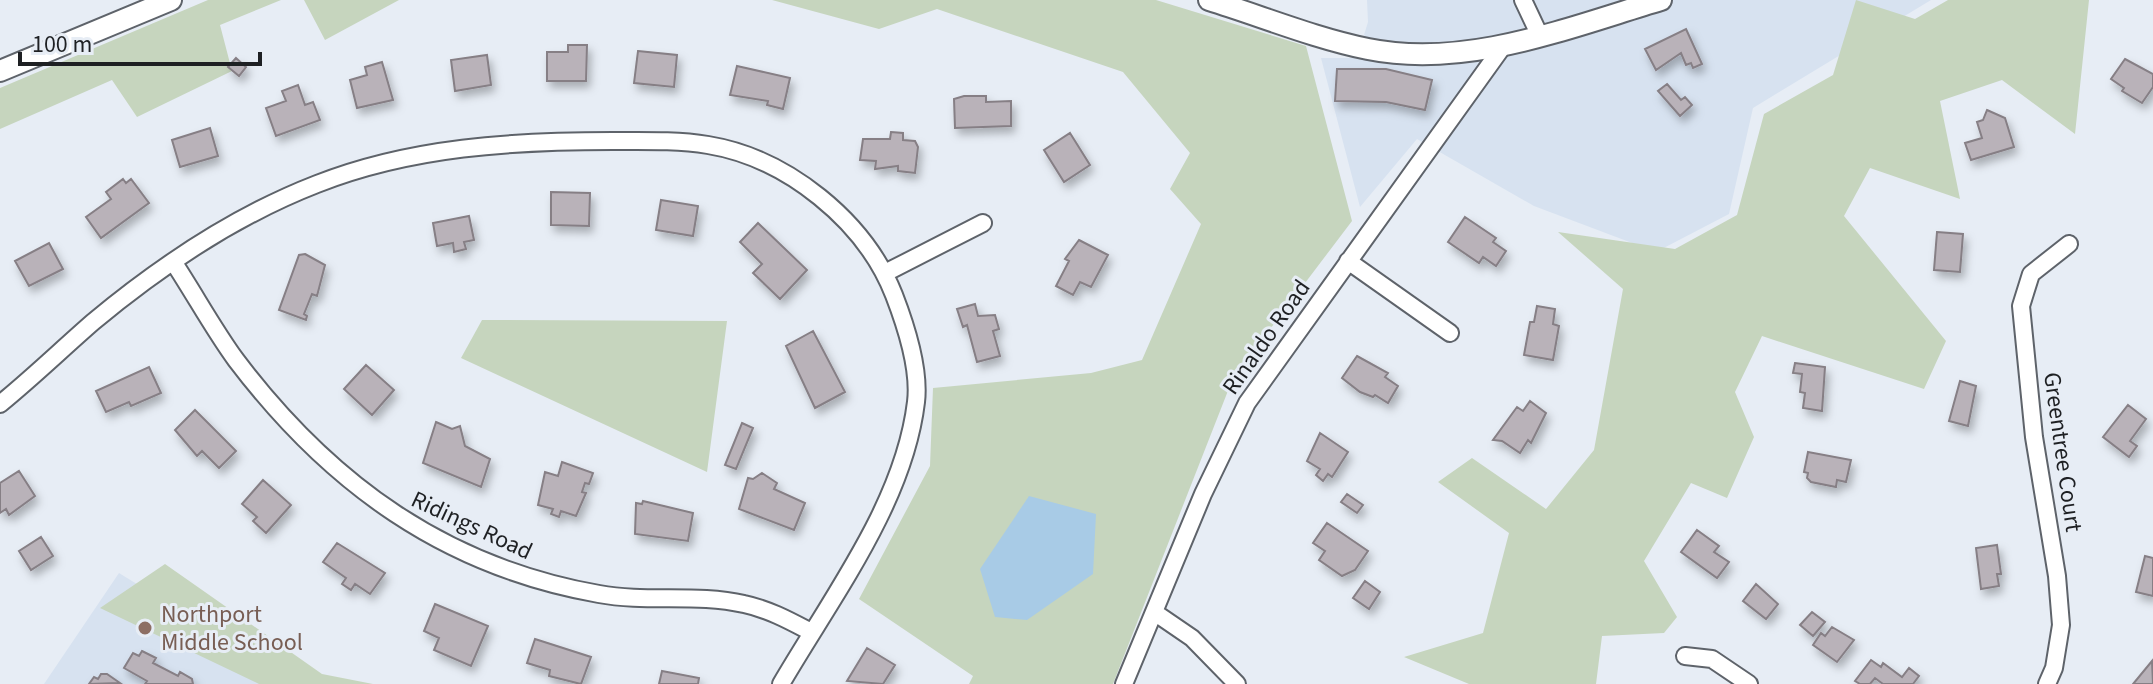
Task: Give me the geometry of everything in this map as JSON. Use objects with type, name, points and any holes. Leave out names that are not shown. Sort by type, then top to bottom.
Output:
[{"type":"main road","points":[[0,71],[171,0]]},
{"type":"main road","points":[[1209,0],[1369,49],[1443,54],[1501,49],[1539,34],[1661,0]]},
{"type":"street","points":[[1523,0],[1539,34]]},
{"type":"street","name":"Rinaldo Road","points":[[1124,684],[1203,494],[1247,403],[1501,49]]},
{"type":"street","points":[[0,404],[93,323],[174,263],[270,206],[317,184],[368,167],[484,145],[656,141],[709,145],[759,161],[800,184],[840,215],[869,247],[885,273],[905,323],[917,399],[902,462],[887,503],[781,684]]},
{"type":"street","points":[[885,273],[983,223]]},
{"type":"street","name":"Greentree Court","points":[[2047,684],[2054,668],[2061,625],[2057,576],[2034,437],[2021,306],[2031,274],[2069,244]]},
{"type":"street","points":[[1348,261],[1450,333]]},
{"type":"street","name":"Ridings Road","points":[[174,263],[235,359],[288,423],[338,473],[396,517],[500,568],[556,587],[608,596],[745,604],[811,632]]},
{"type":"street","points":[[1154,612],[1192,638],[1237,684]]},
{"type":"street","points":[[1685,656],[1712,659],[1749,684]]},
{"type":"shaded area","points":[[1367,0],[1931,0],[1753,108],[1729,214],[1656,252],[1534,206],[1417,139],[1360,207],[1321,58],[1357,58],[1368,22]]},
{"type":"shaded area","name":"Northport Middle School","points":[[119,573],[299,684],[44,684]]},
{"type":"green space","points":[[208,0],[281,0],[220,25],[232,71],[137,117],[112,80],[0,129],[0,88]]},
{"type":"green space","points":[[304,0],[399,0],[325,40]]},
{"type":"green space","points":[[772,0],[1156,0],[1306,46],[1352,221],[1233,378],[1113,684],[969,684],[973,676],[859,599],[930,466],[933,388],[1091,373],[1142,360],[1201,224],[1170,189],[1190,153],[1123,72],[937,9],[879,29]]},
{"type":"green space","points":[[1856,0],[1915,19],[1948,0],[2089,0],[2075,134],[2002,80],[1940,101],[1960,199],[1870,168],[1844,216],[1946,341],[1924,389],[1762,336],[1735,392],[1754,437],[1727,498],[1691,483],[1644,561],[1677,617],[1664,633],[1602,636],[1596,684],[1469,684],[1404,657],[1483,633],[1509,533],[1438,482],[1472,458],[1546,509],[1594,450],[1623,289],[1558,232],[1675,249],[1737,215],[1764,114],[1833,75]]},
{"type":"green space","points":[[482,320],[727,321],[707,472],[461,358]]},
{"type":"green space","points":[[165,564],[322,674],[373,684],[259,684],[100,608]]},
{"type":"water","points":[[1029,496],[1096,514],[1093,574],[1027,620],[995,617],[980,569]]},
{"type":"building","points":[[1686,29],[1702,64],[1693,68],[1691,63],[1686,65],[1681,53],[1656,70],[1645,49]]},
{"type":"building","points":[[568,45],[587,45],[586,81],[547,81],[547,52],[568,52]]},
{"type":"building","points":[[638,51],[677,55],[674,87],[634,83]]},
{"type":"building","points":[[487,55],[491,85],[455,91],[451,60]]},
{"type":"building","points":[[236,58],[246,67],[239,76],[228,67]]},
{"type":"building","points":[[2125,59],[2153,74],[2153,87],[2142,103],[2122,91],[2124,88],[2111,79]]},
{"type":"building","points":[[382,62],[393,100],[357,108],[350,80],[367,75],[365,67]]},
{"type":"building","points":[[737,66],[790,78],[783,109],[767,105],[768,101],[730,95]]},
{"type":"building","points":[[1337,69],[1386,69],[1432,80],[1425,110],[1386,102],[1335,101]]},
{"type":"building","points":[[1667,84],[1681,100],[1685,97],[1692,105],[1680,116],[1658,91]]},
{"type":"building","points":[[298,85],[305,105],[313,102],[320,120],[276,136],[266,108],[286,101],[282,91]]},
{"type":"building","points":[[986,96],[986,102],[1011,101],[1011,126],[955,128],[954,99]]},
{"type":"building","points":[[1987,110],[2005,118],[2014,147],[1971,160],[1965,143],[1982,138],[1977,122],[1983,120]]},
{"type":"building","points":[[210,128],[218,156],[180,167],[172,140]]},
{"type":"building","points":[[891,132],[903,133],[903,140],[915,141],[918,147],[915,173],[898,171],[898,166],[875,169],[876,161],[860,160],[863,139],[890,139]]},
{"type":"building","points":[[1070,133],[1090,165],[1064,182],[1044,150]]},
{"type":"building","points":[[123,179],[126,183],[131,179],[149,203],[101,238],[86,217],[111,199],[106,192]]},
{"type":"building","points":[[551,192],[590,193],[589,226],[551,225]]},
{"type":"building","points":[[661,200],[698,206],[693,236],[656,230]]},
{"type":"building","points":[[469,216],[474,240],[464,242],[466,249],[454,252],[453,243],[437,246],[433,223]]},
{"type":"building","points":[[1465,217],[1496,238],[1493,242],[1506,251],[1496,266],[1483,257],[1479,263],[1448,242]]},
{"type":"building","points":[[758,223],[807,270],[780,299],[753,273],[762,264],[740,242]]},
{"type":"building","points":[[1937,232],[1963,234],[1960,272],[1934,270]]},
{"type":"building","points":[[1079,240],[1108,255],[1091,287],[1080,282],[1073,295],[1056,286],[1069,261],[1065,259]]},
{"type":"building","points":[[49,243],[63,269],[29,286],[15,261]]},
{"type":"building","points":[[305,254],[325,265],[317,296],[312,294],[304,314],[306,320],[279,310],[299,255]]},
{"type":"building","points":[[975,304],[978,316],[995,315],[999,329],[993,331],[1000,356],[977,362],[967,325],[963,327],[957,309]]},
{"type":"building","points":[[1537,306],[1555,309],[1553,324],[1559,326],[1553,360],[1524,355],[1530,322],[1534,322]]},
{"type":"building","points":[[813,331],[845,392],[815,408],[786,346]]},
{"type":"building","points":[[1357,356],[1388,373],[1385,377],[1398,386],[1388,403],[1375,395],[1360,392],[1342,378]]},
{"type":"building","points":[[1795,363],[1825,367],[1822,411],[1803,408],[1805,393],[1800,392],[1802,374],[1793,373]]},
{"type":"building","points":[[366,365],[394,390],[372,415],[344,389]]},
{"type":"building","points":[[149,367],[161,393],[131,406],[129,402],[106,412],[96,391]]},
{"type":"building","points":[[1960,381],[1976,386],[1968,426],[1949,421]]},
{"type":"building","points":[[1530,401],[1546,413],[1531,443],[1528,440],[1520,453],[1502,441],[1493,440],[1517,407],[1523,411]]},
{"type":"building","points":[[2128,405],[2146,419],[2130,441],[2137,446],[2129,457],[2103,437]]},
{"type":"building","points":[[195,410],[236,451],[219,468],[202,451],[197,456],[175,430]]},
{"type":"building","points":[[436,422],[452,429],[460,426],[465,446],[490,459],[481,487],[423,463]]},
{"type":"building","points":[[742,423],[753,428],[736,469],[725,465]]},
{"type":"building","points":[[1320,433],[1348,452],[1332,477],[1328,474],[1323,481],[1316,475],[1320,469],[1307,461]]},
{"type":"building","points":[[1808,452],[1851,460],[1846,482],[1837,480],[1836,487],[1811,482],[1807,478],[1808,473],[1804,472]]},
{"type":"building","points":[[562,462],[593,473],[589,484],[585,483],[582,492],[586,493],[576,516],[561,511],[559,517],[551,514],[553,509],[538,505],[545,472],[558,476]]},
{"type":"building","points":[[19,471],[35,496],[9,515],[6,509],[0,513],[0,483]]},
{"type":"building","points":[[762,473],[777,483],[774,489],[805,503],[794,530],[739,509],[748,478],[753,479]]},
{"type":"building","points":[[263,480],[291,505],[266,533],[253,521],[257,517],[242,504]]},
{"type":"building","points":[[1347,494],[1363,505],[1357,513],[1341,502]]},
{"type":"building","points":[[643,501],[693,513],[688,541],[635,534],[636,503],[642,504]]},
{"type":"building","points":[[1327,523],[1368,551],[1355,570],[1342,576],[1319,560],[1325,551],[1313,543]]},
{"type":"building","points":[[1697,530],[1719,546],[1714,552],[1729,562],[1717,578],[1681,552]]},
{"type":"building","points":[[41,537],[53,556],[31,570],[19,551]]},
{"type":"building","points":[[337,543],[385,573],[370,594],[355,584],[351,590],[342,584],[346,578],[323,562]]},
{"type":"building","points":[[1997,545],[2001,574],[1997,574],[1999,586],[1981,589],[1976,548]]},
{"type":"building","points":[[2145,556],[2153,558],[2153,596],[2136,592]]},
{"type":"building","points":[[1365,581],[1380,592],[1369,609],[1353,598]]},
{"type":"building","points":[[1756,584],[1778,604],[1766,619],[1743,601]]},
{"type":"building","points":[[435,604],[488,626],[471,666],[434,650],[439,638],[424,631]]},
{"type":"building","points":[[1812,612],[1825,622],[1813,636],[1800,625]]},
{"type":"building","points":[[1832,627],[1854,640],[1837,662],[1813,645],[1821,633],[1825,636]]},
{"type":"building","points":[[535,639],[591,657],[581,684],[549,676],[550,670],[527,663]]},
{"type":"building","points":[[867,648],[895,665],[883,684],[847,681]]},
{"type":"building","points":[[142,651],[156,658],[153,663],[178,676],[180,672],[192,679],[193,684],[145,684],[147,681],[124,668],[133,653],[139,656]]},
{"type":"building","points":[[1871,660],[1881,667],[1883,663],[1902,677],[1909,668],[1919,676],[1913,684],[1883,684],[1875,678],[1870,684],[1855,681]]},
{"type":"building","points":[[2152,661],[2153,684],[2133,684]]},
{"type":"building","points":[[662,671],[699,678],[698,684],[659,684]]},
{"type":"building","points":[[101,674],[107,674],[120,683],[89,684]]},
{"type":"place","name":"Northport Middle School","points":[[145,628]]}]
